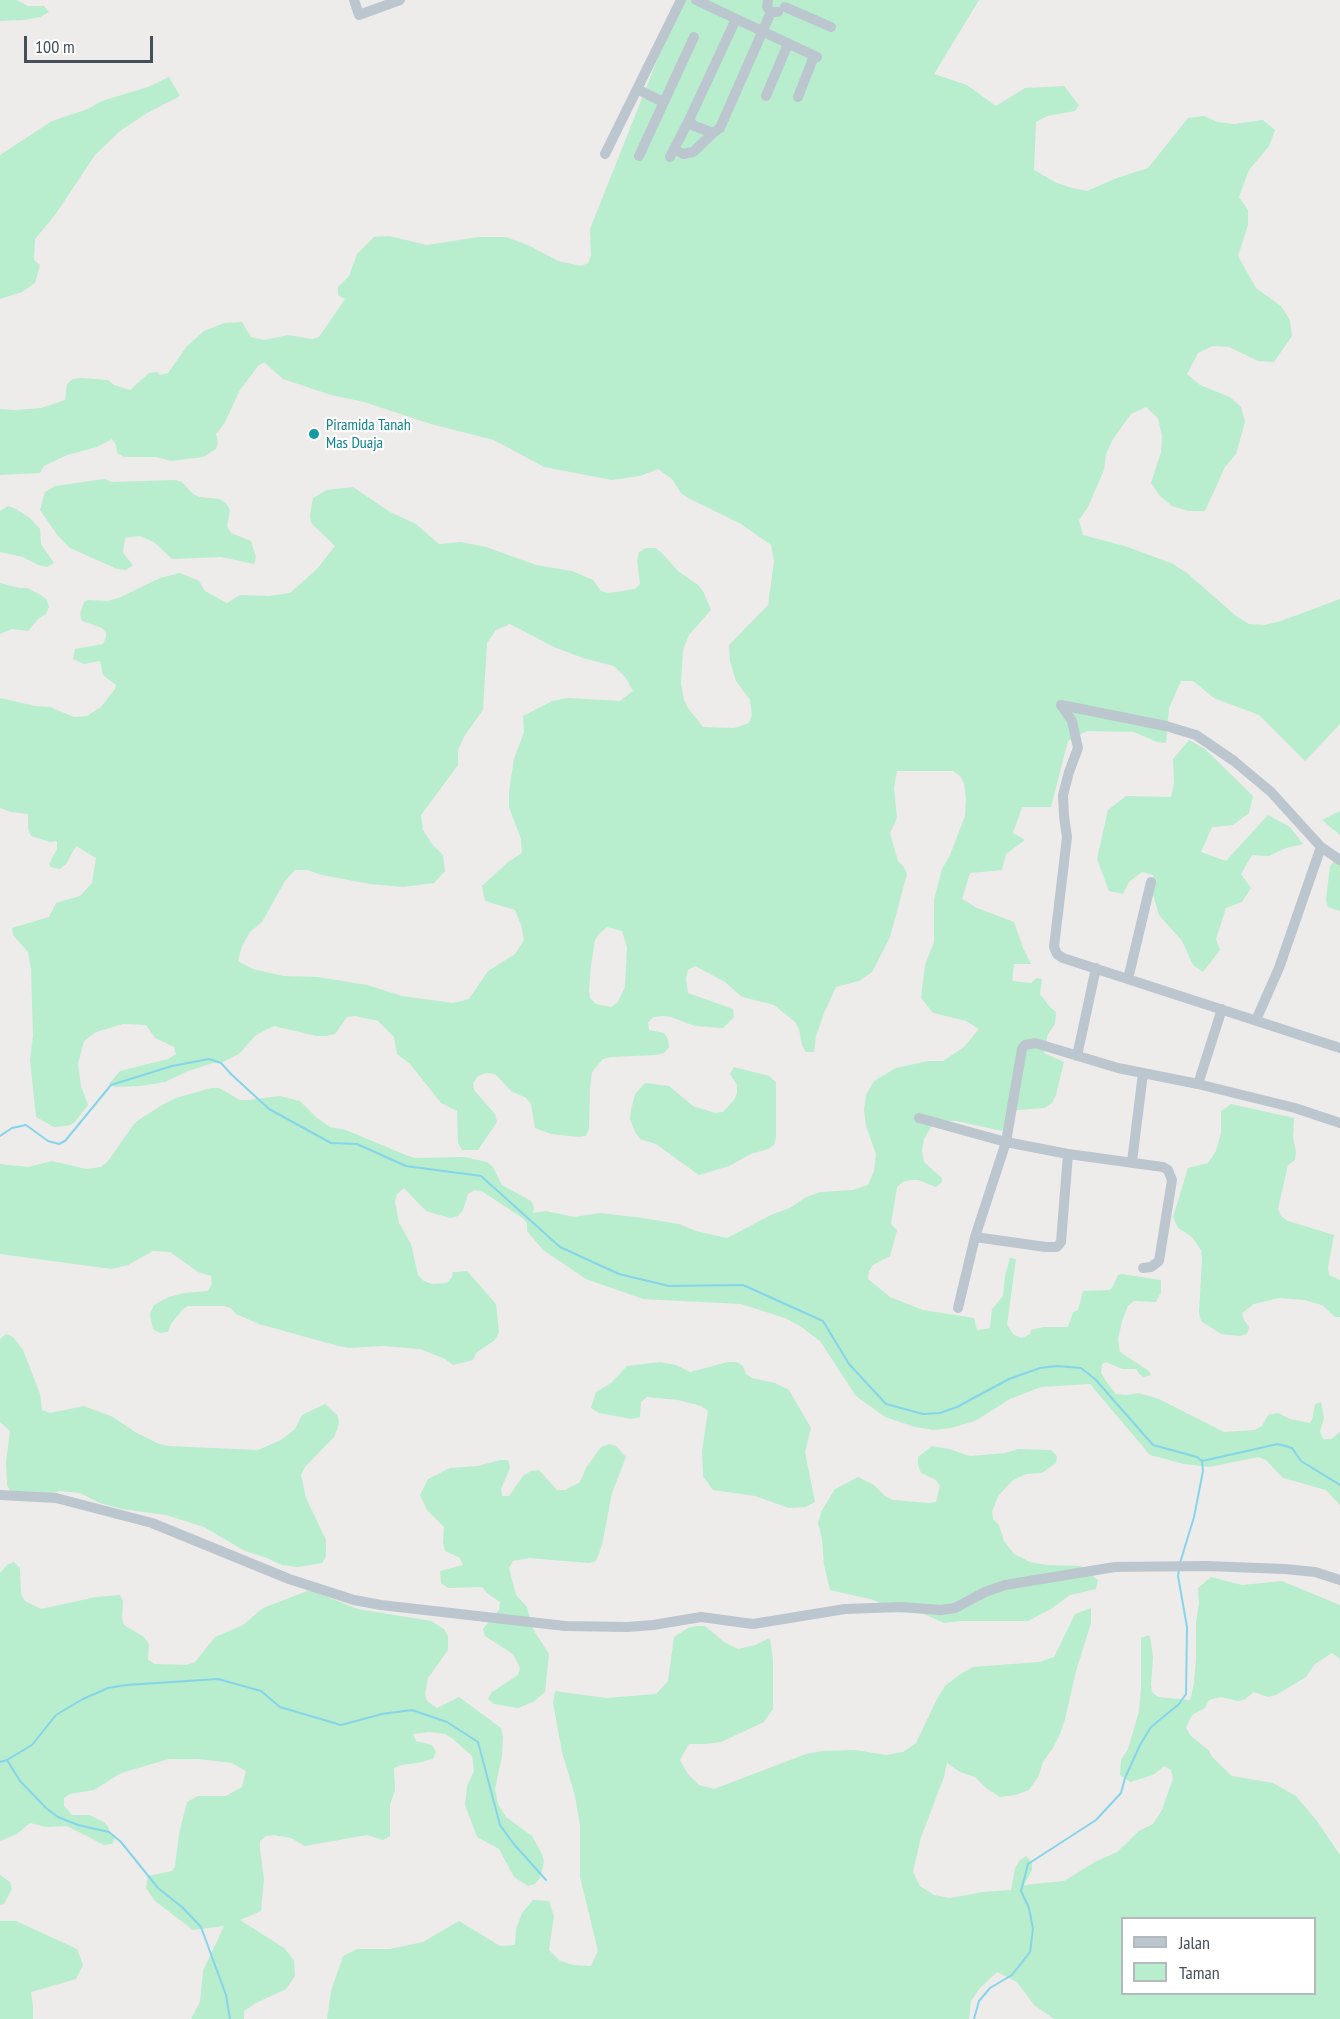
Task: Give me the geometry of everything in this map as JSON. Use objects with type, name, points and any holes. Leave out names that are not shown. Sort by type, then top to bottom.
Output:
[{"type":"street","points":[[354,0],[359,15],[400,0]]},
{"type":"street","points":[[605,154],[681,0]]},
{"type":"street","points":[[696,0],[815,57],[798,97]]},
{"type":"street","points":[[768,0],[766,7],[771,12],[778,12],[785,3],[831,27]]},
{"type":"street","points":[[736,19],[672,153],[693,152],[720,128],[771,12]]},
{"type":"street","points":[[639,156],[694,38]]},
{"type":"street","points":[[766,96],[788,44]]},
{"type":"street","points":[[637,89],[663,102]]},
{"type":"street","points":[[690,118],[692,125],[713,133]]},
{"type":"street","points":[[1340,860],[1321,847],[1271,792],[1234,761],[1196,735],[1155,724],[1061,705],[1072,721],[1078,748],[1064,795],[1067,837],[1054,947],[1057,954],[1063,958],[1340,1048]]},
{"type":"street","points":[[1256,1020],[1279,968],[1321,847]]},
{"type":"street","points":[[1128,979],[1151,882]]},
{"type":"street","points":[[1077,1056],[1096,968]]},
{"type":"street","points":[[1198,1084],[1222,1009]]},
{"type":"street","points":[[958,1308],[975,1237],[1006,1142],[1022,1049],[1025,1045],[1035,1043],[1143,1073],[1294,1108],[1340,1123]]},
{"type":"street","points":[[1132,1162],[1143,1073]]},
{"type":"street","points":[[920,1118],[1006,1142],[1068,1154],[1163,1167],[1168,1170],[1172,1180],[1159,1260],[1151,1267],[1143,1268]]},
{"type":"street","points":[[975,1237],[1057,1247],[1061,1242],[1068,1154]]},
{"type":"street","points":[[0,1495],[56,1498],[152,1523],[280,1575],[354,1600],[565,1626],[627,1627],[701,1617],[753,1624],[845,1609],[901,1607],[941,1610],[955,1608],[984,1592],[1005,1585],[1115,1567],[1206,1566],[1286,1569],[1315,1572],[1340,1580]]},
{"type":"green space","points":[[0,0],[17,0],[28,6],[44,6],[49,12],[40,17],[24,20],[0,21]]},
{"type":"green space","points":[[681,0],[979,0],[934,74],[967,85],[996,106],[1025,88],[1064,86],[1079,105],[1075,111],[1047,116],[1036,122],[1034,170],[1057,183],[1072,188],[1087,191],[1148,168],[1188,118],[1204,116],[1218,122],[1234,124],[1263,120],[1275,130],[1269,146],[1249,170],[1239,197],[1248,210],[1248,225],[1238,256],[1256,288],[1281,306],[1290,320],[1292,336],[1274,362],[1258,361],[1229,347],[1213,346],[1198,353],[1187,374],[1200,385],[1230,397],[1241,407],[1245,422],[1236,454],[1225,467],[1205,511],[1189,511],[1172,506],[1160,496],[1151,483],[1161,452],[1162,436],[1158,418],[1146,407],[1131,414],[1113,439],[1106,454],[1104,470],[1088,507],[1079,520],[1083,535],[1128,547],[1173,564],[1249,624],[1265,625],[1281,621],[1340,599],[1340,724],[1305,761],[1259,715],[1214,698],[1193,681],[1181,681],[1169,708],[1166,743],[1157,742],[1134,732],[1087,731],[1068,741],[1051,807],[1022,807],[1013,833],[1025,840],[1006,854],[1002,870],[970,873],[962,899],[977,908],[1014,922],[1031,964],[1014,964],[1012,981],[1031,983],[1036,978],[1042,979],[1040,994],[1056,1012],[1055,1024],[1048,1034],[1044,1053],[1064,1062],[1056,1095],[1052,1103],[1045,1108],[1017,1110],[1002,1131],[957,1121],[944,1121],[931,1127],[924,1139],[922,1151],[924,1162],[942,1178],[942,1182],[936,1187],[918,1180],[911,1180],[897,1187],[891,1224],[897,1230],[890,1256],[873,1265],[868,1279],[890,1297],[923,1310],[974,1318],[977,1330],[986,1329],[990,1328],[992,1309],[1003,1296],[1010,1258],[1016,1259],[1007,1325],[1014,1335],[1022,1338],[1030,1334],[1031,1330],[1043,1327],[1068,1327],[1073,1312],[1078,1310],[1083,1291],[1109,1290],[1118,1275],[1161,1280],[1161,1292],[1156,1302],[1134,1301],[1128,1306],[1118,1339],[1120,1352],[1149,1371],[1151,1375],[1144,1377],[1136,1369],[1122,1369],[1106,1362],[1102,1364],[1101,1373],[1108,1384],[1116,1394],[1138,1393],[1159,1399],[1224,1432],[1255,1430],[1262,1426],[1268,1415],[1278,1413],[1290,1419],[1310,1423],[1315,1404],[1321,1402],[1324,1418],[1320,1431],[1323,1439],[1331,1439],[1340,1432],[1340,1505],[1326,1490],[1283,1478],[1266,1460],[1258,1457],[1210,1467],[1184,1464],[1150,1455],[1090,1384],[1041,1387],[1010,1399],[975,1421],[951,1428],[933,1430],[915,1427],[885,1417],[856,1396],[820,1341],[800,1326],[785,1318],[741,1304],[643,1299],[586,1279],[543,1250],[527,1231],[524,1219],[483,1192],[475,1190],[468,1194],[463,1210],[458,1216],[450,1218],[426,1211],[404,1188],[397,1194],[395,1202],[399,1223],[411,1244],[418,1275],[424,1281],[432,1284],[447,1283],[453,1272],[467,1271],[496,1304],[499,1332],[495,1340],[476,1353],[473,1360],[453,1365],[445,1359],[420,1349],[383,1346],[348,1348],[331,1344],[259,1324],[224,1306],[188,1306],[171,1324],[168,1332],[160,1333],[153,1329],[151,1321],[150,1314],[154,1305],[169,1297],[184,1293],[208,1291],[212,1284],[211,1276],[198,1272],[170,1252],[153,1251],[128,1265],[112,1269],[0,1254],[0,1164],[28,1167],[52,1161],[86,1169],[101,1167],[140,1119],[176,1098],[211,1088],[219,1088],[240,1100],[280,1096],[300,1101],[330,1127],[346,1130],[415,1158],[464,1157],[487,1162],[493,1167],[502,1185],[531,1201],[534,1208],[533,1213],[546,1211],[574,1217],[601,1213],[643,1218],[679,1224],[696,1231],[727,1238],[773,1214],[790,1208],[806,1197],[821,1192],[853,1190],[868,1185],[874,1171],[876,1154],[866,1126],[864,1110],[866,1095],[874,1081],[896,1068],[928,1061],[943,1061],[964,1047],[979,1029],[966,1021],[933,1013],[921,998],[925,965],[934,942],[934,900],[942,869],[965,816],[964,783],[953,771],[897,771],[894,788],[897,818],[890,833],[898,861],[907,874],[890,937],[872,972],[859,981],[836,987],[816,1036],[814,1052],[806,1052],[795,1022],[774,1005],[742,997],[725,982],[695,966],[688,970],[686,978],[688,993],[733,1009],[734,1017],[723,1028],[695,1026],[671,1017],[654,1017],[648,1022],[649,1030],[664,1033],[669,1047],[664,1053],[656,1055],[603,1059],[592,1072],[589,1129],[586,1136],[551,1134],[535,1128],[531,1104],[526,1098],[511,1091],[495,1074],[486,1073],[478,1076],[473,1083],[474,1090],[495,1114],[497,1122],[478,1150],[462,1150],[458,1143],[457,1111],[441,1103],[410,1064],[397,1054],[394,1037],[378,1021],[355,1016],[347,1017],[335,1034],[326,1036],[316,1036],[274,1026],[256,1035],[239,1054],[221,1063],[213,1063],[188,1071],[165,1082],[140,1086],[115,1087],[109,1084],[120,1071],[168,1059],[176,1054],[174,1047],[155,1038],[146,1025],[123,1024],[96,1032],[84,1041],[78,1064],[81,1086],[88,1105],[74,1123],[67,1126],[54,1127],[36,1117],[30,1060],[33,1036],[31,969],[28,952],[13,935],[12,928],[49,917],[56,903],[80,896],[92,883],[96,858],[76,846],[66,864],[60,869],[51,867],[49,864],[57,849],[57,841],[50,842],[31,836],[28,829],[28,814],[0,808],[0,698],[50,707],[74,717],[87,716],[101,707],[116,685],[103,675],[100,661],[84,664],[73,659],[75,649],[103,644],[106,637],[102,628],[82,621],[80,614],[84,602],[119,598],[160,578],[180,573],[199,581],[205,591],[227,603],[240,595],[269,596],[290,593],[317,569],[335,546],[311,523],[313,498],[327,490],[353,487],[390,512],[416,524],[439,544],[461,542],[486,547],[536,565],[572,571],[593,580],[601,591],[609,593],[635,589],[640,584],[637,560],[639,552],[646,548],[655,548],[678,571],[698,585],[711,610],[689,635],[683,650],[681,683],[684,700],[703,727],[734,728],[749,723],[752,715],[750,700],[736,681],[730,661],[729,645],[768,605],[774,561],[771,545],[741,524],[688,498],[681,493],[672,479],[658,469],[640,476],[612,480],[544,467],[494,440],[431,424],[283,379],[264,362],[258,366],[240,390],[224,424],[216,434],[218,442],[216,449],[203,457],[171,461],[156,457],[124,457],[117,453],[112,439],[97,447],[67,455],[44,466],[40,473],[0,475],[0,409],[41,408],[65,400],[67,384],[73,379],[108,380],[114,385],[130,390],[149,373],[157,372],[160,375],[168,373],[187,346],[204,331],[224,323],[242,322],[251,337],[264,340],[288,335],[312,339],[319,337],[345,299],[338,295],[338,287],[349,276],[357,254],[374,237],[389,236],[427,245],[478,237],[506,237],[530,246],[558,261],[581,266],[588,263],[591,256],[590,229]],"holes":[[[510,624],[554,647],[614,666],[626,678],[633,691],[620,701],[568,698],[552,701],[523,716],[524,732],[514,759],[509,791],[509,807],[521,839],[522,853],[508,862],[482,886],[485,901],[515,910],[524,940],[515,954],[488,971],[469,999],[453,1003],[402,996],[367,985],[318,977],[283,976],[253,969],[238,961],[242,946],[250,932],[262,922],[285,881],[295,870],[307,870],[370,884],[403,887],[434,883],[445,871],[443,855],[423,830],[421,815],[458,765],[458,750],[465,735],[483,710],[487,643],[496,630]],[[607,927],[622,931],[627,947],[625,987],[618,1002],[611,1007],[596,1004],[590,998],[589,990],[595,940]]]},
{"type":"green space","points":[[169,77],[180,96],[147,113],[120,131],[95,155],[55,215],[35,239],[34,260],[40,265],[35,283],[22,292],[0,299],[0,155],[52,121],[88,109],[102,101],[148,87]]},
{"type":"green space","points":[[104,479],[112,482],[175,480],[182,482],[193,494],[219,499],[226,503],[230,510],[227,526],[231,533],[251,541],[256,557],[254,564],[221,557],[172,559],[154,542],[139,536],[125,538],[123,553],[133,565],[126,570],[117,569],[70,548],[58,536],[40,510],[45,492],[55,486]]},
{"type":"green space","points":[[8,506],[30,518],[40,529],[41,544],[54,563],[47,567],[23,557],[0,552],[0,511]]},
{"type":"green space","points":[[0,583],[27,588],[47,600],[49,607],[46,614],[38,619],[28,631],[12,629],[0,634]]},
{"type":"green space","points":[[1189,740],[1205,749],[1253,796],[1249,813],[1233,825],[1212,827],[1201,852],[1226,861],[1268,815],[1290,827],[1303,844],[1286,848],[1269,856],[1252,855],[1241,874],[1251,888],[1242,902],[1226,908],[1216,939],[1220,950],[1203,972],[1193,965],[1182,941],[1159,915],[1153,895],[1153,875],[1142,872],[1129,882],[1123,894],[1109,891],[1097,859],[1108,810],[1126,796],[1171,797],[1174,784],[1173,759]]},
{"type":"green space","points":[[1340,811],[1340,835],[1322,820]]},
{"type":"green space","points":[[1340,854],[1340,911],[1328,907],[1326,900],[1330,866]]},
{"type":"green space","points":[[734,1067],[769,1076],[776,1082],[776,1137],[774,1145],[768,1149],[751,1154],[729,1166],[699,1175],[656,1144],[640,1139],[635,1132],[630,1119],[631,1110],[635,1094],[645,1083],[669,1086],[693,1106],[715,1113],[723,1112],[737,1093],[737,1085],[730,1074]]},
{"type":"green space","points":[[1231,1104],[1294,1118],[1295,1160],[1288,1165],[1278,1209],[1281,1216],[1288,1221],[1334,1235],[1328,1267],[1329,1275],[1340,1280],[1340,1317],[1335,1317],[1322,1305],[1304,1300],[1279,1298],[1254,1304],[1242,1313],[1249,1327],[1247,1334],[1239,1336],[1221,1334],[1201,1321],[1199,1313],[1201,1250],[1192,1237],[1178,1228],[1173,1217],[1188,1168],[1208,1163],[1216,1151],[1221,1133],[1221,1111]]},
{"type":"green space","points":[[6,1334],[13,1337],[23,1350],[40,1394],[42,1410],[50,1413],[84,1406],[113,1417],[135,1432],[168,1446],[258,1450],[281,1440],[295,1429],[302,1415],[325,1404],[337,1415],[339,1422],[337,1430],[334,1437],[305,1467],[301,1475],[306,1498],[326,1540],[326,1556],[322,1563],[298,1567],[282,1565],[245,1551],[204,1527],[166,1515],[122,1509],[100,1503],[80,1493],[11,1492],[7,1485],[6,1462],[10,1431],[0,1422],[0,1339]]},
{"type":"green space","points":[[660,1362],[676,1365],[690,1372],[728,1362],[737,1362],[752,1378],[775,1383],[789,1390],[811,1428],[805,1452],[815,1502],[806,1507],[789,1508],[755,1496],[713,1490],[703,1476],[702,1451],[708,1411],[701,1406],[678,1400],[647,1397],[641,1402],[640,1417],[632,1419],[599,1413],[591,1408],[596,1392],[611,1383],[627,1366]]},
{"type":"green space","points":[[609,1444],[616,1446],[626,1457],[612,1493],[602,1545],[596,1561],[589,1563],[529,1558],[513,1561],[509,1568],[516,1595],[527,1607],[533,1629],[549,1654],[545,1692],[533,1702],[518,1708],[494,1704],[488,1699],[492,1692],[518,1675],[520,1668],[513,1654],[485,1636],[483,1629],[499,1610],[500,1602],[482,1587],[448,1588],[441,1583],[440,1571],[463,1565],[460,1558],[445,1551],[444,1527],[427,1510],[420,1495],[428,1479],[450,1468],[478,1466],[500,1460],[508,1460],[510,1468],[501,1489],[502,1496],[509,1496],[523,1476],[531,1471],[539,1470],[557,1490],[565,1490],[580,1482],[586,1468],[601,1447]]},
{"type":"green space","points":[[932,1446],[970,1456],[1005,1453],[1018,1449],[1051,1450],[1057,1456],[1056,1463],[1042,1473],[1026,1474],[1012,1481],[998,1496],[992,1512],[993,1519],[999,1525],[1004,1541],[1014,1554],[1030,1562],[1080,1566],[1098,1580],[1096,1589],[1070,1595],[1051,1609],[1028,1621],[944,1623],[924,1614],[898,1612],[874,1600],[830,1590],[818,1523],[822,1510],[835,1489],[858,1477],[874,1485],[885,1496],[893,1500],[936,1502],[940,1486],[936,1480],[921,1473],[918,1465],[918,1457]]},
{"type":"green space","points":[[14,1562],[20,1568],[21,1594],[25,1601],[41,1609],[96,1597],[120,1595],[123,1601],[124,1625],[144,1637],[149,1644],[148,1660],[155,1664],[187,1665],[195,1662],[215,1637],[243,1625],[263,1608],[310,1590],[358,1609],[431,1621],[444,1629],[448,1636],[448,1650],[428,1678],[425,1694],[427,1701],[437,1708],[459,1697],[501,1728],[502,1756],[495,1789],[498,1804],[506,1817],[532,1836],[544,1862],[540,1878],[535,1884],[528,1886],[514,1877],[499,1849],[477,1837],[465,1805],[467,1786],[474,1771],[472,1756],[445,1734],[429,1732],[413,1734],[416,1741],[432,1745],[436,1752],[433,1759],[394,1768],[395,1790],[390,1805],[390,1836],[383,1840],[367,1835],[305,1846],[291,1838],[274,1835],[266,1836],[260,1841],[264,1879],[261,1911],[240,1920],[284,1948],[294,1960],[295,1976],[286,1989],[244,2011],[244,2019],[191,2019],[200,2002],[203,1971],[224,1926],[193,1930],[155,1901],[146,1888],[148,1876],[172,1871],[175,1867],[179,1834],[187,1802],[198,1796],[226,1796],[242,1787],[246,1771],[232,1763],[198,1759],[169,1759],[121,1773],[94,1790],[70,1794],[64,1798],[64,1806],[72,1815],[89,1815],[104,1822],[109,1832],[116,1836],[112,1844],[104,1845],[67,1826],[46,1827],[30,1823],[17,1834],[0,1841],[0,1573],[7,1565]]},
{"type":"green space","points":[[1211,1577],[1242,1585],[1282,1581],[1340,1605],[1340,1663],[1339,1658],[1332,1653],[1315,1664],[1306,1677],[1276,1695],[1268,1697],[1254,1692],[1244,1700],[1237,1701],[1221,1697],[1209,1700],[1205,1708],[1192,1715],[1186,1728],[1190,1735],[1209,1751],[1232,1776],[1273,1783],[1296,1796],[1317,1821],[1340,1855],[1340,2019],[1054,2019],[1034,2005],[1017,1982],[997,1972],[980,1988],[971,2001],[969,2019],[327,2019],[331,1991],[343,1956],[357,1949],[390,1949],[423,1942],[459,1921],[500,1946],[515,1945],[516,1929],[522,1913],[533,1900],[549,1901],[554,1916],[549,1950],[560,1961],[591,1966],[598,1951],[580,1877],[580,1826],[575,1796],[562,1752],[553,1703],[555,1691],[606,1698],[656,1694],[668,1681],[674,1637],[696,1626],[705,1626],[724,1642],[738,1649],[770,1638],[773,1660],[773,1709],[764,1722],[721,1742],[689,1744],[680,1760],[688,1774],[699,1785],[714,1789],[806,1754],[855,1750],[886,1755],[903,1752],[916,1743],[945,1686],[959,1675],[973,1667],[1039,1662],[1054,1657],[1075,1614],[1091,1608],[1091,1623],[1060,1734],[1029,1790],[1000,1797],[975,1777],[960,1772],[947,1763],[944,1777],[921,1837],[913,1872],[920,1886],[934,1895],[950,1898],[1011,1890],[1015,1868],[1026,1856],[1032,1862],[1032,1870],[1024,1885],[1064,1881],[1117,1852],[1139,1831],[1153,1824],[1162,1810],[1173,1778],[1171,1770],[1164,1766],[1153,1775],[1130,1782],[1120,1775],[1121,1760],[1128,1749],[1139,1711],[1141,1638],[1149,1635],[1151,1642],[1152,1692],[1158,1697],[1190,1700],[1194,1683],[1196,1622],[1199,1603],[1198,1588]]},
{"type":"green space","points":[[0,1875],[10,1882],[12,1889],[4,1904],[0,1905]]},
{"type":"green space","points":[[0,1921],[16,1921],[77,1949],[83,1965],[76,1979],[31,1992],[33,2019],[0,2019]]},
{"type":"waterway","points":[[0,1136],[12,1128],[26,1125],[48,1141],[59,1144],[65,1141],[111,1085],[172,1066],[209,1059],[221,1063],[269,1109],[331,1143],[357,1144],[406,1166],[481,1176],[560,1247],[619,1274],[669,1286],[743,1285],[823,1321],[849,1364],[886,1404],[923,1414],[940,1413],[957,1407],[1009,1379],[1040,1368],[1057,1366],[1081,1368],[1095,1379],[1153,1445],[1197,1457],[1202,1461],[1278,1444],[1292,1448],[1301,1461],[1340,1485]]},
{"type":"waterway","points":[[1180,1563],[1194,1517],[1203,1471],[1202,1461]]},
{"type":"waterway","points":[[974,2019],[979,2001],[990,1988],[1012,1975],[1030,1952],[1033,1929],[1029,1908],[1021,1891],[1028,1864],[1096,1820],[1121,1793],[1125,1778],[1151,1727],[1179,1704],[1186,1694],[1187,1627],[1178,1576],[1179,1569]]},
{"type":"waterway","points":[[0,1762],[32,1745],[56,1715],[108,1688],[126,1685],[218,1679],[261,1691],[280,1707],[341,1725],[382,1714],[412,1710],[447,1722],[478,1742],[500,1825],[546,1880]]},
{"type":"waterway","points":[[7,1760],[20,1781],[58,1817],[78,1825],[109,1832],[121,1842],[158,1888],[182,1907],[201,1927],[226,1995],[230,2019]]},
{"type":"place","name":"Piramida Tanah Mas Duaja","points":[[314,434]]}]
